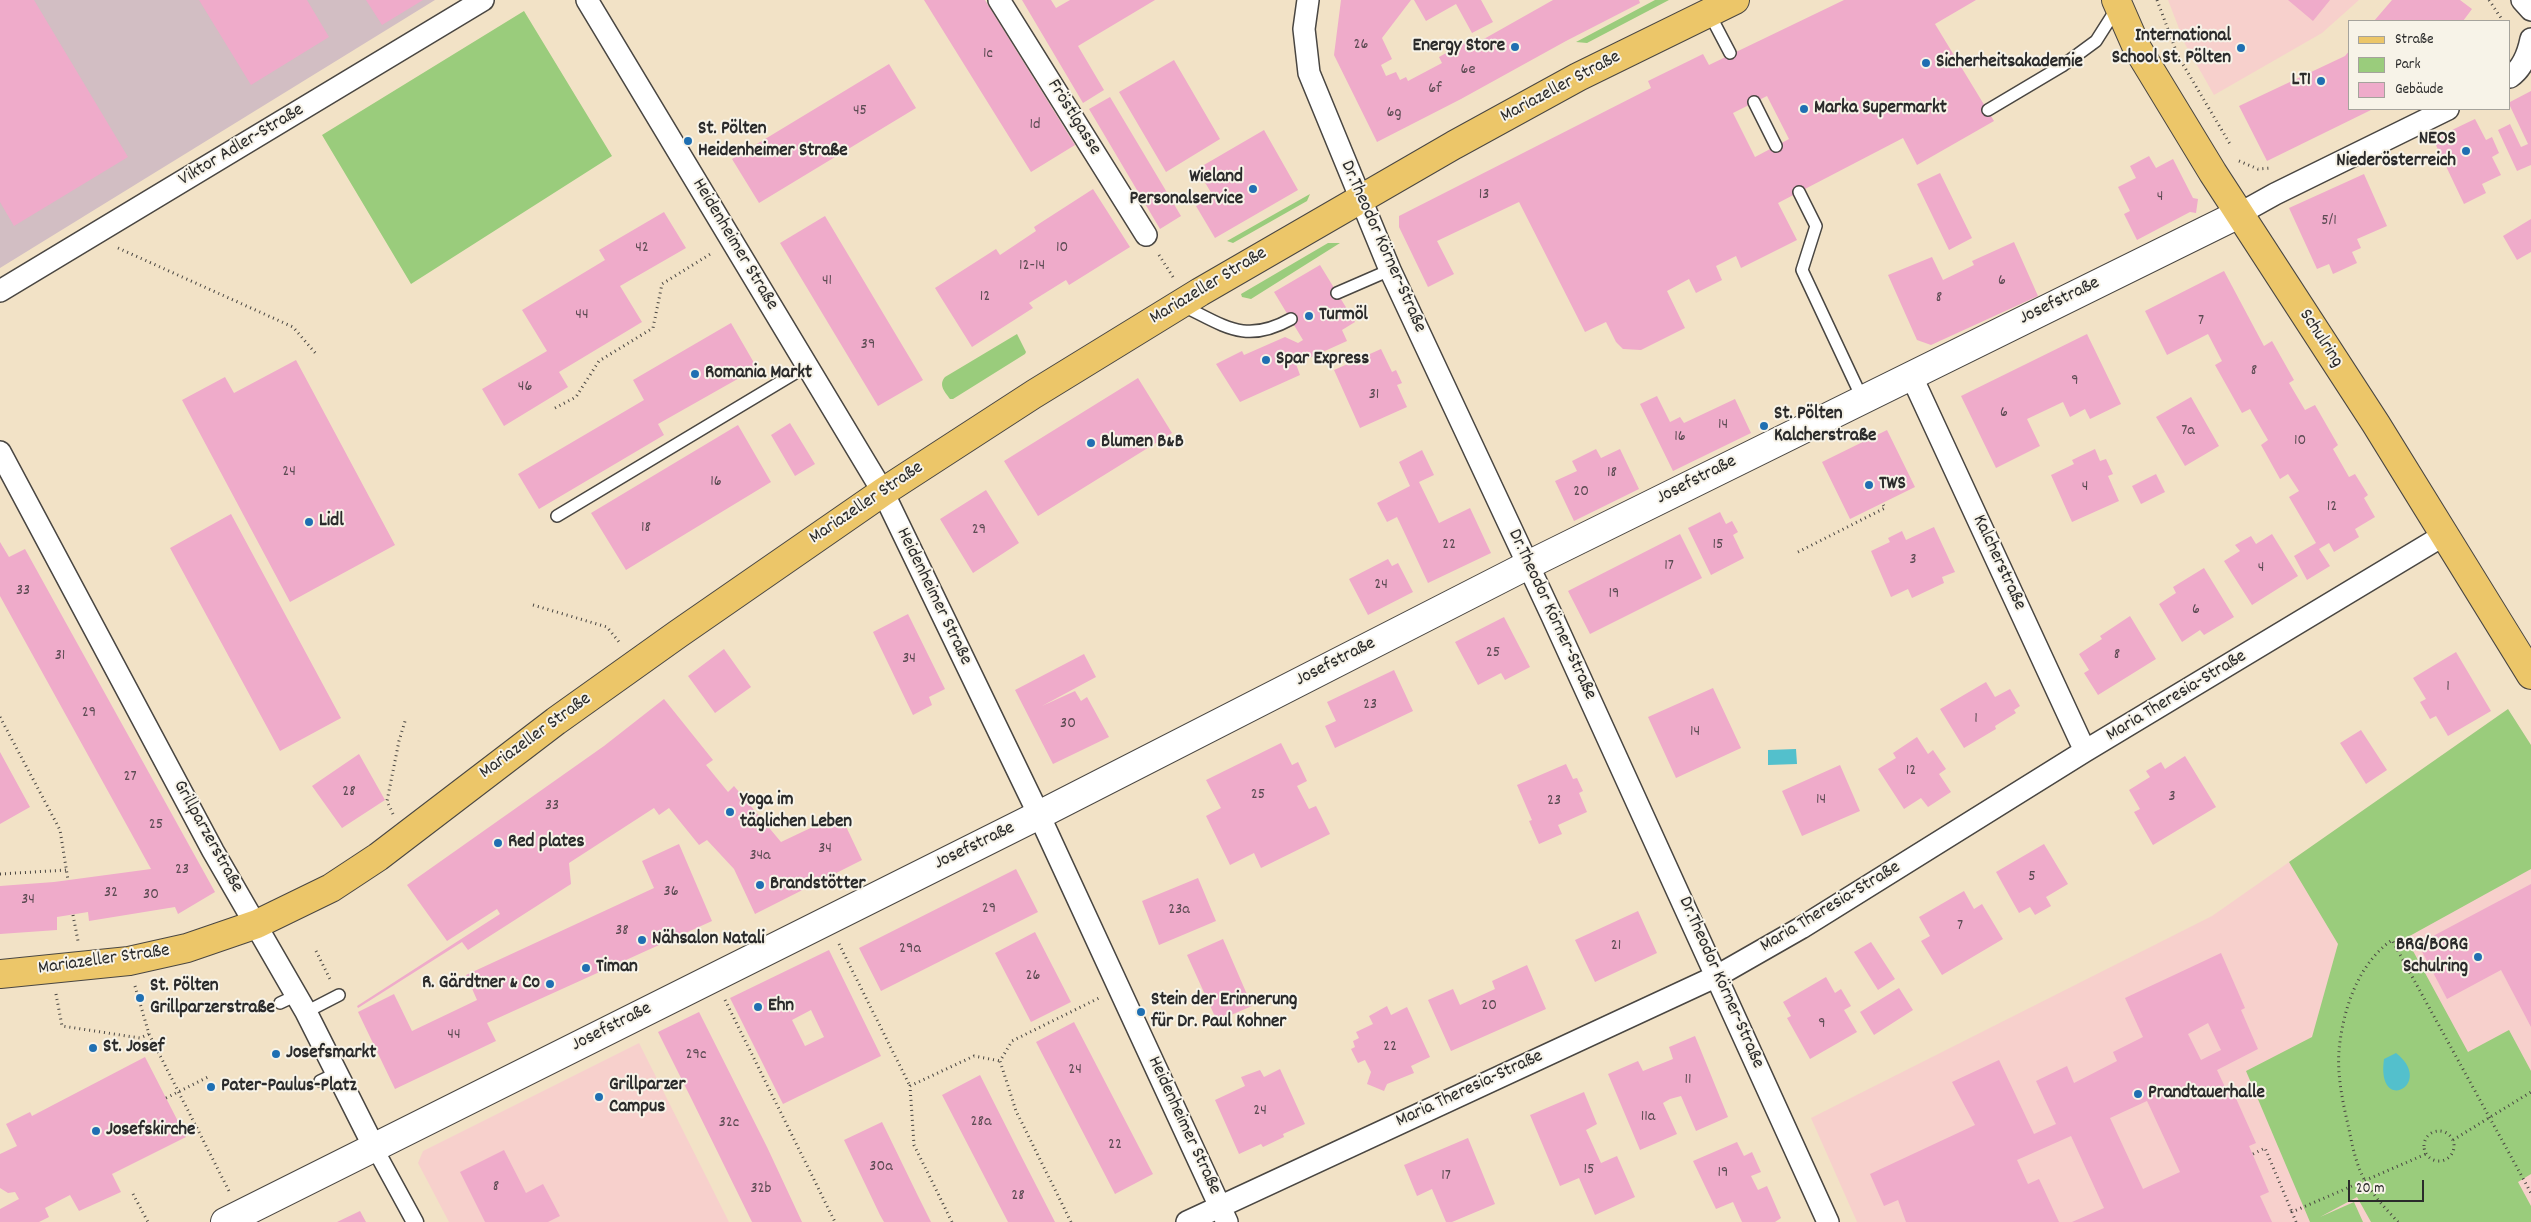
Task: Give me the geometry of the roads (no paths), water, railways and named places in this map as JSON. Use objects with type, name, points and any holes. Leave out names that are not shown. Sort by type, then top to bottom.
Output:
[{"type":"main road","name":"Mariazeller Straße","points":[[0,974],[129,961],[187,948],[257,924],[331,888],[354,874],[636,664],[883,492],[1183,302],[1359,199],[1578,77],[1735,0]]},
{"type":"main road","name":"Schulring","points":[[2117,2],[2137,48],[2239,214],[2376,424],[2531,675]]},
{"type":"street","name":"Viktor Adler-Straße","points":[[0,290],[483,0]]},
{"type":"street","name":"Heidenheimer Straße","points":[[588,0],[883,492],[1039,815],[1224,1214]]},
{"type":"street","name":"Fröstlgasse","points":[[999,0],[1146,235]]},
{"type":"street","name":"Dr.Theodor Körner-Straße","points":[[1308,0],[1304,29],[1309,73],[1359,199],[1390,270],[1717,976],[1828,1222]]},
{"type":"street","points":[[2522,0],[2531,10]]},
{"type":"street","points":[[2511,76],[2520,69],[2529,49],[2531,39]]},
{"type":"street","name":"Josefstraße","points":[[233,1218],[1039,815],[1528,565],[2446,110]]},
{"type":"street","name":"Kalcherstraße","points":[[1911,375],[2085,751]]},
{"type":"street","name":"Grillparzerstraße","points":[[0,452],[213,850],[257,924],[329,1077],[374,1146],[415,1222]]},
{"type":"street","name":"Maria Theresia-Straße","points":[[1186,1222],[1224,1214],[1717,976],[1807,924],[2085,751],[2444,535]]},
{"type":"lane","points":[[1988,110],[2062,66],[2096,41],[2117,2]]},
{"type":"lane","points":[[1709,13],[1730,54]]},
{"type":"lane","points":[[1754,102],[1776,146]]},
{"type":"lane","points":[[1799,192],[1816,226],[1802,270],[1863,400]]},
{"type":"lane","points":[[1337,293],[1390,270]]},
{"type":"lane","points":[[1183,302],[1240,332],[1250,333],[1274,329],[1291,319]]},
{"type":"lane","points":[[557,516],[807,366]]},
{"type":"lane","points":[[295,1003],[339,995]]},
{"type":"water","points":[[1796,749],[1797,764],[1768,765],[1768,750]]},
{"type":"water","points":[[2396,1053],[2407,1064],[2410,1075],[2408,1084],[2402,1089],[2395,1090],[2388,1086],[2384,1076],[2384,1059]]},
{"type":"place","name":"Energy Store","points":[[1515,47]]},
{"type":"place","name":"International School St. Pölten","points":[[2241,48]]},
{"type":"place","name":"Sicherheitsakademie","points":[[1926,63]]},
{"type":"place","name":"LT1","points":[[2321,81]]},
{"type":"place","name":"Marka Supermarkt","points":[[1804,109]]},
{"type":"place","name":"St. Pölten Heidenheimer Straße","points":[[688,141]]},
{"type":"place","name":"NEOS Niederösterreich","points":[[2466,151]]},
{"type":"place","name":"Wieland Personalservice","points":[[1253,189]]},
{"type":"place","name":"Turmöl","points":[[1309,316]]},
{"type":"place","name":"Spar Express","points":[[1266,360]]},
{"type":"place","name":"Romania Markt","points":[[695,374]]},
{"type":"place","name":"St. Pölten Kalcherstraße","points":[[1764,426]]},
{"type":"place","name":"Blumen B&B","points":[[1091,443]]},
{"type":"place","name":"TWS","points":[[1869,485]]},
{"type":"place","name":"Lidl","points":[[309,522]]},
{"type":"place","name":"Yoga im täglichen Leben","points":[[730,812]]},
{"type":"place","name":"Red plates","points":[[498,843]]},
{"type":"place","name":"Brandstötter","points":[[760,885]]},
{"type":"place","name":"Nähsalon Natali","points":[[642,940]]},
{"type":"place","name":"BRG/BORG Schulring","points":[[2478,957]]},
{"type":"place","name":"Timan","points":[[586,968]]},
{"type":"place","name":"R. Gärdtner & Co","points":[[550,984]]},
{"type":"place","name":"St. Pölten Grillparzerstraße","points":[[140,998]]},
{"type":"place","name":"Ehn","points":[[758,1007]]},
{"type":"place","name":"Stein der Erinnerung für Dr. Paul Kohner","points":[[1141,1012]]},
{"type":"place","name":"St. Josef","points":[[93,1048]]},
{"type":"place","name":"Josefsmarkt","points":[[276,1054]]},
{"type":"place","name":"Pater-Paulus-Platz","points":[[211,1087]]},
{"type":"place","name":"Prandtauerhalle","points":[[2138,1094]]},
{"type":"place","name":"Grillparzer Campus","points":[[599,1097]]},
{"type":"place","name":"Josefskirche","points":[[96,1131]]}]
